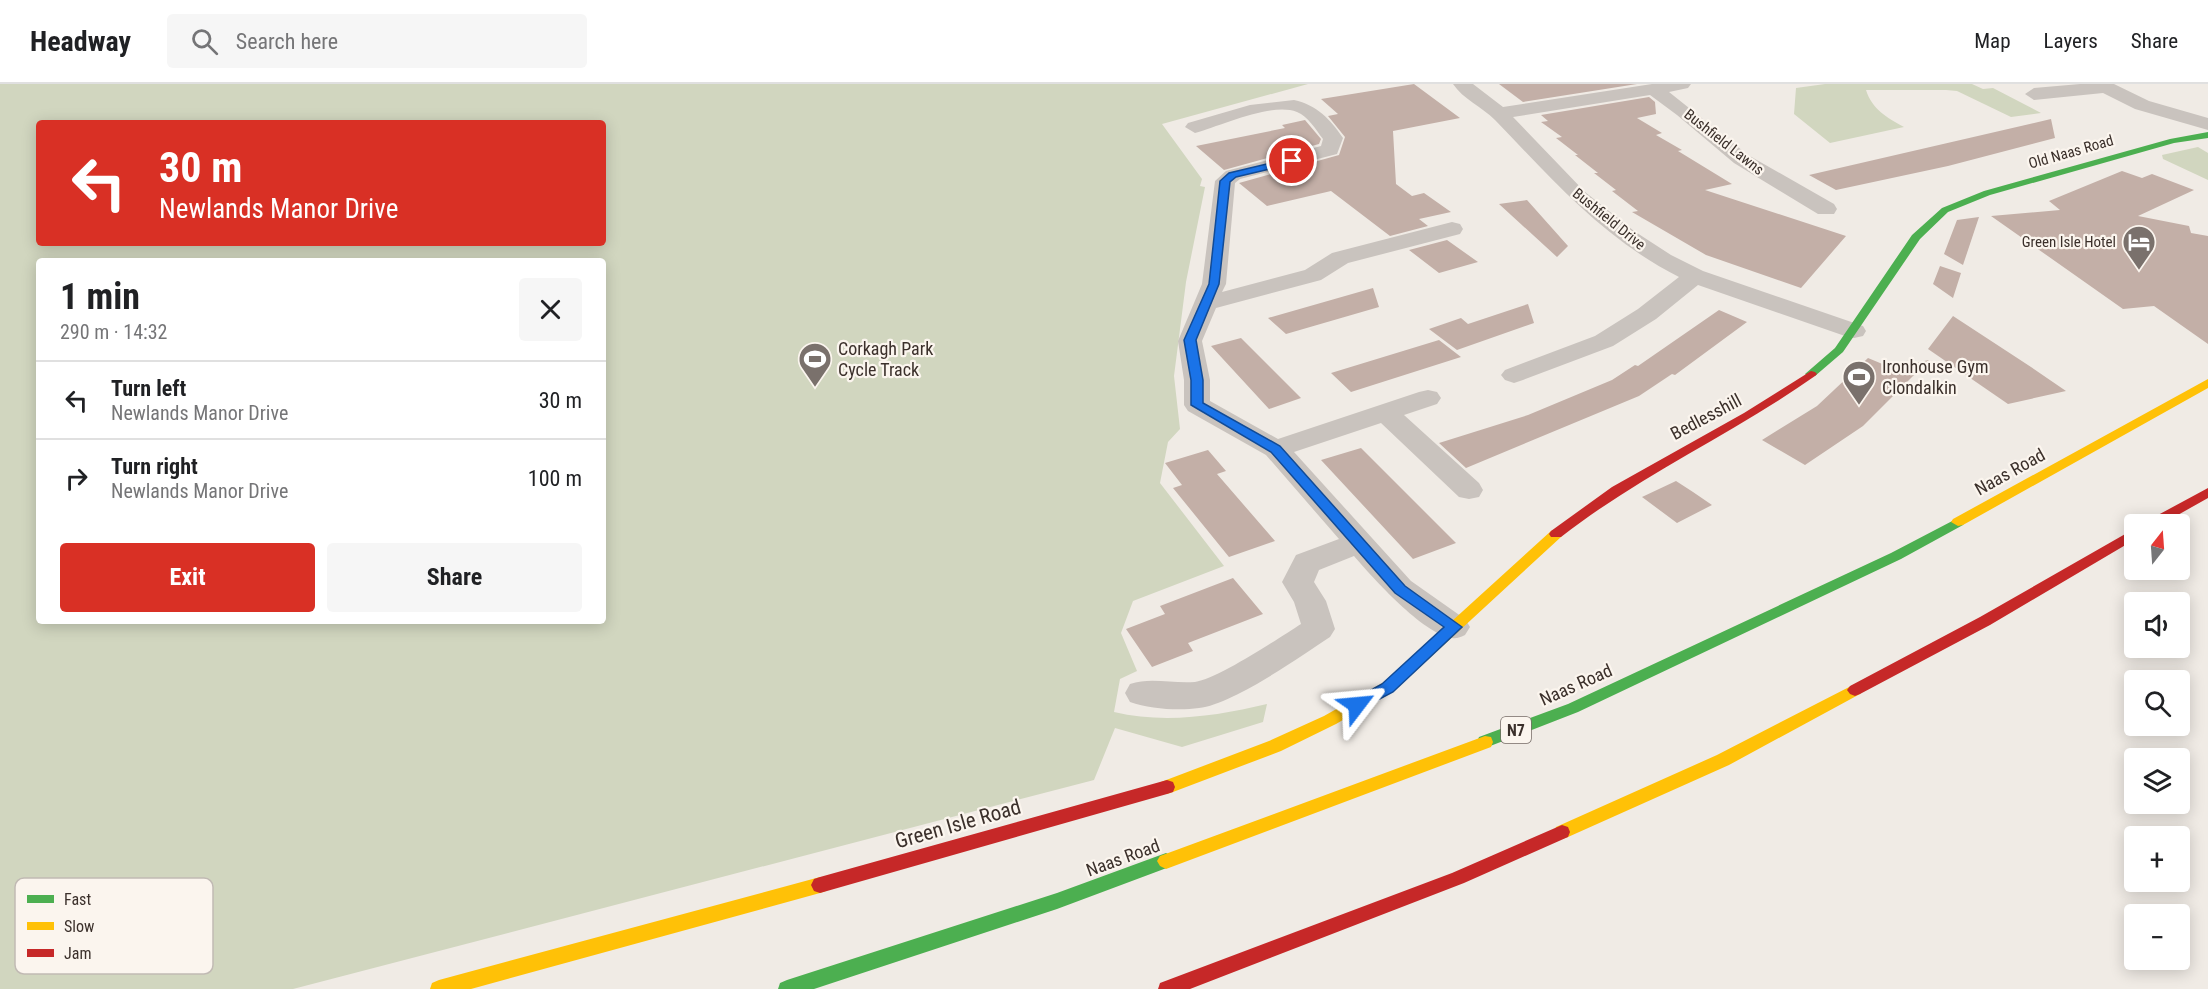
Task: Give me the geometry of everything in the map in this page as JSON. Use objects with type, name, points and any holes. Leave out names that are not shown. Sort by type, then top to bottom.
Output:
[{"type":"main road","name":"Old Naas Road","points":[[1945,211],[1987,193],[2173,141],[2208,135]]},
{"type":"main road","name":"Bedlesshill","points":[[1454,627],[1544,544],[1599,500],[1794,387],[1827,362],[1854,331],[1914,240],[1932,220],[1945,211]]},
{"type":"main road","name":"Naas Road","points":[[787,989],[1068,897],[1308,810],[1573,708],[1896,556],[2208,383]]},
{"type":"main road","points":[[2169,514],[2208,492]]},
{"type":"main road","points":[[1167,989],[1458,879],[1723,760],[1985,621],[2124,540]]},
{"type":"main road","name":"Green Isle Road","points":[[439,989],[960,846],[1236,764],[1341,714],[1388,688],[1454,627]]},
{"type":"street","name":"Bushfield Drive","points":[[1462,84],[1498,112],[1578,196],[1626,236],[1695,276],[1854,331]]},
{"type":"street","name":"Bushfield Lawns","points":[[1498,112],[1682,84]]},
{"type":"street","points":[[2034,94],[2103,86],[2142,105],[2208,124]]},
{"type":"street","name":"Bushfield Lawns","points":[[1654,90],[1684,111],[1741,159],[1826,209]]},
{"type":"street","points":[[1195,127],[1273,106],[1288,105],[1304,108],[1333,138],[1330,150],[1233,175],[1225,181],[1214,284],[1190,340],[1197,380],[1197,405],[1276,449],[1400,589],[1454,627]]},
{"type":"street","points":[[2142,105],[2173,141]]},
{"type":"street","points":[[1205,304],[1313,275],[1340,258],[1452,229]]},
{"type":"street","points":[[1514,375],[1604,341],[1647,314],[1695,276]]},
{"type":"street","points":[[1276,449],[1428,398]]},
{"type":"street","points":[[1386,412],[1469,490]]},
{"type":"street","points":[[1142,693],[1200,695],[1246,674],[1319,629],[1310,601],[1298,582],[1307,563],[1359,543]]},
{"type":"green space","points":[[0,84],[1308,84],[1162,124],[1202,179],[1200,186],[1205,187],[1186,282],[1174,376],[1180,429],[1168,442],[1160,483],[1224,566],[1133,601],[1121,633],[1137,671],[1120,679],[1114,712],[1152,718],[1171,718],[1210,715],[1267,704],[1263,722],[1182,747],[1115,728],[1094,780],[293,989],[0,989]]},
{"type":"green space","points":[[1825,84],[1972,84],[1983,89],[1993,88],[2041,113],[2011,117],[1957,91],[1866,90],[1876,108],[1904,127],[1830,143],[1794,114],[1796,88]]},
{"type":"green space","points":[[2198,147],[2208,153],[2208,180],[2163,159],[2162,155]]},
{"type":"building","points":[[1414,84],[1460,118],[1393,131],[1396,184],[1412,196],[1424,193],[1451,212],[1419,219],[1428,226],[1390,236],[1331,191],[1267,206],[1239,183],[1339,155],[1345,137],[1328,116],[1338,114],[1321,99]]},
{"type":"building","points":[[1499,84],[1637,84],[1523,102]]},
{"type":"building","points":[[1649,97],[1655,102],[1656,114],[1637,118],[1662,133],[1656,135],[1682,150],[1678,151],[1732,184],[1705,190],[1846,236],[1801,288],[1706,255],[1632,212],[1638,211],[1612,191],[1616,190],[1556,138],[1562,137],[1541,122],[1548,121],[1541,115]]},
{"type":"building","points":[[2051,119],[2055,138],[1948,166],[1836,190],[1809,175]]},
{"type":"building","points":[[1305,120],[1321,139],[1319,144],[1224,170],[1196,146],[1285,128],[1282,125]]},
{"type":"building","name":"Green Isle Hotel","points":[[2122,171],[2142,178],[2152,174],[2194,190],[2138,216],[2189,226],[2191,233],[2208,236],[2208,344],[2154,306],[2123,309],[1991,216],[2060,210],[2049,201]]},
{"type":"building","points":[[1527,200],[1568,246],[1557,257],[1499,204]]},
{"type":"building","points":[[1979,217],[1963,265],[1944,254],[1957,220]]},
{"type":"building","points":[[1447,240],[1478,262],[1439,273],[1409,250]]},
{"type":"building","points":[[1940,266],[1961,273],[1953,298],[1933,284]]},
{"type":"building","points":[[1373,288],[1379,307],[1286,334],[1268,318]]},
{"type":"building","points":[[1528,304],[1534,323],[1457,350],[1429,329],[1461,318],[1468,324]]},
{"type":"building","points":[[1719,310],[1747,322],[1675,375],[1672,374],[1639,396],[1466,468],[1439,443],[1528,415],[1612,380],[1635,365],[1638,366]]},
{"type":"building","points":[[1953,316],[2066,391],[2008,404],[1928,349]]},
{"type":"building","points":[[1241,338],[1301,398],[1269,409],[1211,346]]},
{"type":"building","points":[[1439,340],[1461,357],[1351,392],[1331,373]]},
{"type":"building","points":[[1868,358],[1892,368],[1929,360],[1863,426],[1805,465],[1762,440],[1817,406]]},
{"type":"building","points":[[1361,448],[1456,543],[1413,559],[1321,460]]},
{"type":"building","points":[[1208,450],[1226,471],[1217,474],[1275,541],[1229,557],[1173,488],[1182,485],[1165,463]]},
{"type":"building","points":[[1676,481],[1712,505],[1677,523],[1642,497]]},
{"type":"building","points":[[1233,578],[1263,614],[1188,643],[1193,651],[1152,667],[1126,629],[1165,614],[1160,606]]},
{"type":"traffic: fast","points":[[1811,374],[1839,350],[1916,237],[1945,210],[1987,193],[2173,141],[2208,135]]},
{"type":"traffic: fast","points":[[1485,742],[1573,708],[1896,556],[1958,522]]},
{"type":"traffic: fast","points":[[787,989],[1057,901],[1166,861]]},
{"type":"traffic: slow","points":[[1958,522],[2208,383]]},
{"type":"traffic: slow","points":[[1167,787],[1275,746],[1330,720],[1391,685],[1556,534]]},
{"type":"traffic: slow","points":[[1562,832],[1723,760],[1855,690]]},
{"type":"traffic: slow","points":[[1166,861],[1485,742]]},
{"type":"traffic: slow","points":[[439,989],[820,885]]},
{"type":"traffic: jam","points":[[1556,534],[1617,490],[1780,396],[1811,374]]},
{"type":"traffic: jam","points":[[2169,514],[2208,492]]},
{"type":"traffic: jam","points":[[1855,690],[1985,621],[2124,540]]},
{"type":"traffic: jam","points":[[820,885],[1167,787]]},
{"type":"traffic: jam","points":[[1167,989],[1458,878],[1562,832]]},
{"type":"place","name":"Green Isle Hotel","points":[[2139,271]]},
{"type":"place","name":"Corkagh Park Cycle Track","points":[[815,388]]},
{"type":"place","name":"Ironhouse Gym Clondalkin","points":[[1859,406]]},
{"type":"route","points":[[1292,161],[1233,175],[1225,181],[1214,284],[1190,340],[1197,380],[1197,405],[1276,449],[1400,589],[1454,627],[1388,688],[1357,705]]}]
